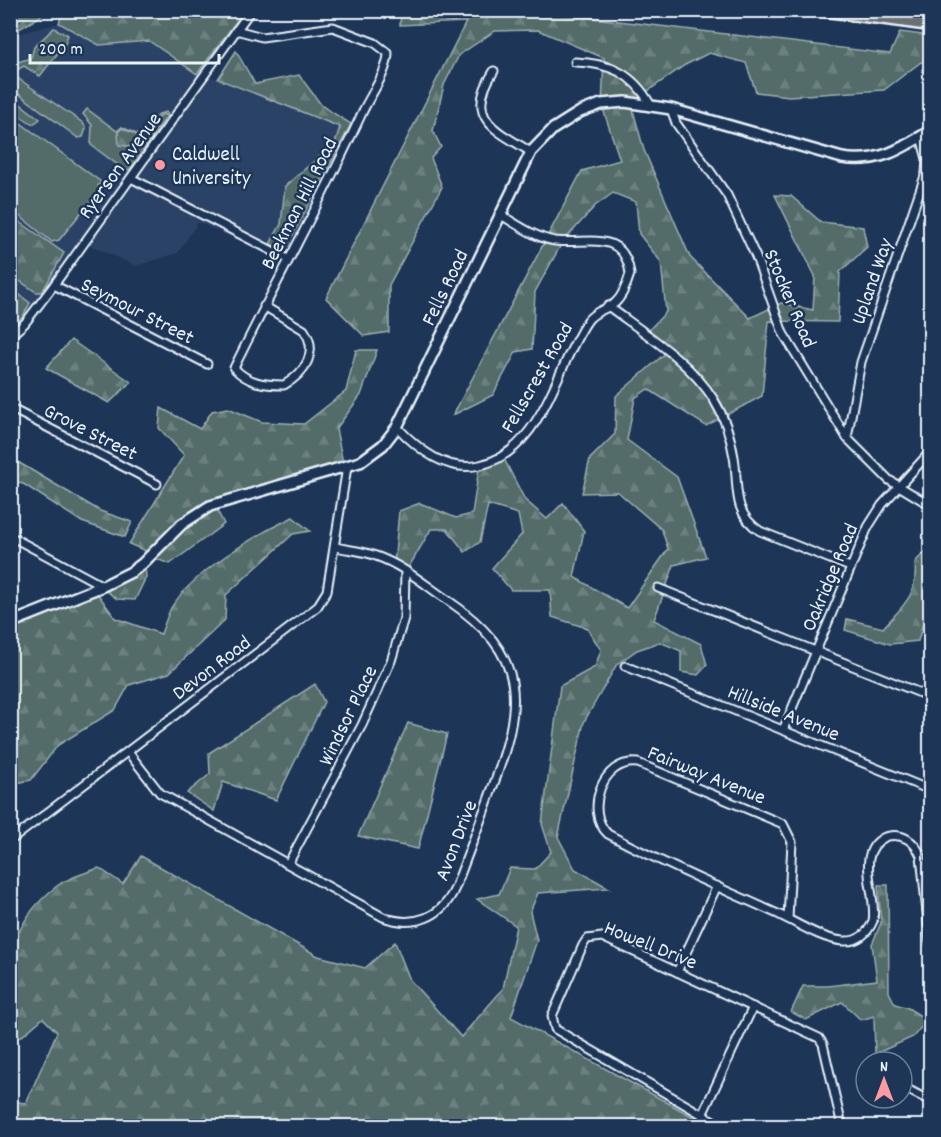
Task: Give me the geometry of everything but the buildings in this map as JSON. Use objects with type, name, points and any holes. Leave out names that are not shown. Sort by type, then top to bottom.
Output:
[{"type":"main road","points":[[820,10],[866,13],[930,25]]},
{"type":"street","name":"Ryerson Avenue","points":[[10,336],[25,323],[54,285],[251,10]]},
{"type":"street","name":"Beekman Hill Road","points":[[236,30],[262,37],[333,27],[375,43],[388,53],[347,146],[264,306],[234,368],[241,375],[262,385],[284,386],[309,361],[311,348],[304,330],[264,306]]},
{"type":"street","points":[[575,62],[593,63],[617,69],[642,88],[650,104]]},
{"type":"street","points":[[494,71],[484,96],[485,119],[489,126],[531,152]]},
{"type":"street","name":"Fells Road","points":[[10,623],[103,586],[142,564],[182,524],[210,506],[347,467],[377,452],[397,427],[531,152],[561,122],[590,107],[612,102],[650,104],[855,160],[869,160],[889,155],[930,131]]},
{"type":"street","name":"Stocker Road","points":[[671,109],[676,123],[727,195],[756,257],[783,333],[847,438],[873,465],[930,505]]},
{"type":"street","name":"Upland Way","points":[[847,438],[861,362],[926,173],[927,159],[921,137]]},
{"type":"street","points":[[131,178],[288,259]]},
{"type":"street","name":"Fellscrest Road","points":[[397,427],[423,450],[450,464],[476,466],[494,461],[522,441],[533,425],[589,318],[620,296],[630,274],[620,248],[606,241],[555,240],[537,236],[500,214]]},
{"type":"street","name":"Seymour Street","points":[[54,285],[207,364]]},
{"type":"street","points":[[608,306],[685,366],[714,400],[734,456],[738,504],[750,523],[760,531],[850,567]]},
{"type":"street","name":"Grove Street","points":[[10,408],[157,484]]},
{"type":"street","name":"Oakridge Road","points":[[783,730],[850,567],[873,518],[930,452]]},
{"type":"street","name":"Devon Road","points":[[10,841],[317,607],[327,591],[336,547],[347,467]]},
{"type":"street","points":[[10,536],[103,586]]},
{"type":"street","name":"Avon Drive","points":[[128,752],[160,794],[383,917],[399,922],[415,921],[435,913],[447,902],[455,888],[512,735],[514,710],[512,685],[505,662],[486,630],[467,613],[405,571],[374,555],[336,547]]},
{"type":"street","name":"Windsor Place","points":[[288,864],[362,725],[391,661],[404,618],[405,571]]},
{"type":"street","points":[[658,588],[930,698]]},
{"type":"street","name":"Hillside Avenue","points":[[625,666],[930,790]]},
{"type":"street","name":"Fairway Avenue","points":[[788,919],[792,843],[783,824],[643,764],[628,762],[610,771],[605,779],[597,807],[599,822],[604,831],[717,886],[788,919],[838,940],[852,940],[865,934],[874,916],[870,854],[877,842],[890,836],[904,837],[917,848],[928,886],[930,942]]},
{"type":"street","points":[[677,972],[717,886]]},
{"type":"street","name":"Howell Drive","points":[[722,1126],[560,1033],[552,1023],[582,945],[591,937],[602,937],[753,1006],[820,1040],[842,1126]]},
{"type":"street","points":[[702,1115],[753,1006]]},
{"type":"street","points":[[914,1093],[930,1101]]},
{"type":"shaded area","name":"Caldwell University","points":[[59,23],[99,45],[149,41],[197,74],[218,79],[340,126],[335,143],[285,186],[281,224],[266,253],[198,222],[178,253],[136,266],[81,241],[41,297],[11,332],[11,36]]},
{"type":"green space","points":[[63,10],[244,11],[197,74],[149,41],[99,45],[59,23]]},
{"type":"green space","points":[[10,11],[43,11],[41,16],[11,34]]},
{"type":"green space","points":[[401,11],[536,11],[890,54],[900,32],[930,36],[930,62],[921,62],[884,90],[789,96],[756,92],[746,63],[709,53],[685,65],[631,103],[644,150],[690,257],[750,318],[781,303],[813,310],[815,276],[775,195],[791,196],[821,222],[863,227],[867,247],[840,272],[838,322],[769,321],[762,396],[706,426],[648,389],[635,398],[627,440],[677,477],[706,557],[674,565],[654,620],[701,644],[707,665],[698,675],[681,672],[681,651],[660,642],[637,650],[617,664],[584,722],[558,837],[575,869],[609,888],[538,893],[530,912],[537,940],[511,1017],[710,1126],[11,1126],[11,1101],[26,1103],[57,1032],[43,1018],[22,1036],[11,1039],[11,973],[17,936],[39,902],[57,886],[99,868],[123,884],[141,856],[318,956],[365,968],[395,942],[410,980],[461,1037],[503,989],[516,926],[477,899],[499,894],[510,868],[535,869],[551,852],[542,824],[560,686],[595,667],[601,650],[587,628],[552,617],[550,590],[511,590],[492,568],[522,534],[518,514],[488,505],[480,542],[465,552],[447,529],[431,529],[406,572],[394,565],[399,511],[420,503],[456,518],[472,514],[479,468],[504,459],[525,500],[547,519],[563,503],[584,531],[574,577],[627,608],[668,549],[662,530],[618,492],[582,493],[590,459],[615,434],[616,396],[668,351],[645,334],[666,312],[661,262],[639,234],[636,202],[613,193],[595,206],[562,243],[535,292],[532,349],[516,352],[493,395],[453,415],[582,171],[620,160],[602,106],[604,58],[538,30],[495,31],[459,55],[444,85],[433,131],[441,147],[431,158],[442,187],[389,285],[389,332],[364,336],[326,298],[466,22],[400,25]]},
{"type":"green space","points":[[54,28],[68,35],[65,44],[40,76],[24,66],[11,73],[11,57],[18,62],[31,58],[34,47]]},
{"type":"green space","points":[[236,51],[255,84],[299,75],[322,106],[351,124],[285,250],[270,244],[281,224],[285,186],[335,143],[340,127],[218,79]]},
{"type":"green space","points":[[16,77],[83,123],[86,128],[83,137],[78,138],[11,88],[11,78]]},
{"type":"green space","points":[[10,97],[40,119],[33,124],[11,111]]},
{"type":"green space","points":[[87,109],[117,131],[122,127],[140,136],[159,114],[166,112],[168,115],[130,169],[126,171],[91,145],[92,125],[83,114]]},
{"type":"green space","points":[[162,114],[167,116],[144,148],[119,145],[118,132],[122,128],[141,137]]},
{"type":"green space","points":[[11,116],[101,182],[98,186],[101,188],[59,240],[52,242],[11,209],[11,198],[18,188],[11,183]]},
{"type":"green space","points":[[10,215],[64,253],[42,292],[36,292],[11,275]]},
{"type":"green space","points":[[11,288],[30,303],[22,318],[11,326]]},
{"type":"green space","points":[[71,340],[131,382],[109,403],[46,368]]},
{"type":"green space","points":[[356,350],[377,350],[361,395],[336,429],[343,463],[224,496],[191,512],[150,553],[129,544],[184,455],[159,428],[161,408],[200,429],[212,411],[228,408],[262,422],[304,424],[346,391]]},
{"type":"green space","points":[[11,458],[100,511],[132,522],[125,537],[82,522],[25,485],[11,479]]},
{"type":"green space","points":[[216,508],[224,524],[170,564],[153,558],[196,518]]},
{"type":"green space","points":[[293,517],[310,531],[293,534],[226,595],[225,620],[169,673],[129,685],[115,710],[58,745],[31,780],[11,784],[11,624],[95,590],[115,618],[161,634],[171,608],[194,581],[244,544]]},
{"type":"green space","points":[[930,547],[930,598],[918,641],[890,644],[845,630],[847,619],[883,628],[908,598],[914,583],[915,562]]},
{"type":"green space","points":[[145,566],[146,577],[135,600],[117,599],[104,589]]},
{"type":"green space","points":[[315,684],[324,702],[276,800],[223,782],[214,811],[187,793],[210,774],[209,753]]},
{"type":"green space","points":[[408,723],[447,734],[418,849],[358,836]]},
{"type":"green space","points":[[878,885],[888,885],[889,992],[895,1004],[908,1008],[927,1020],[913,1037],[884,1050],[875,1050],[874,1016],[861,1020],[842,1002],[806,1020],[791,1012],[803,986],[828,986],[877,980],[872,944],[881,923]]},
{"type":"place","name":"Caldwell University","points":[[160,165]]}]
